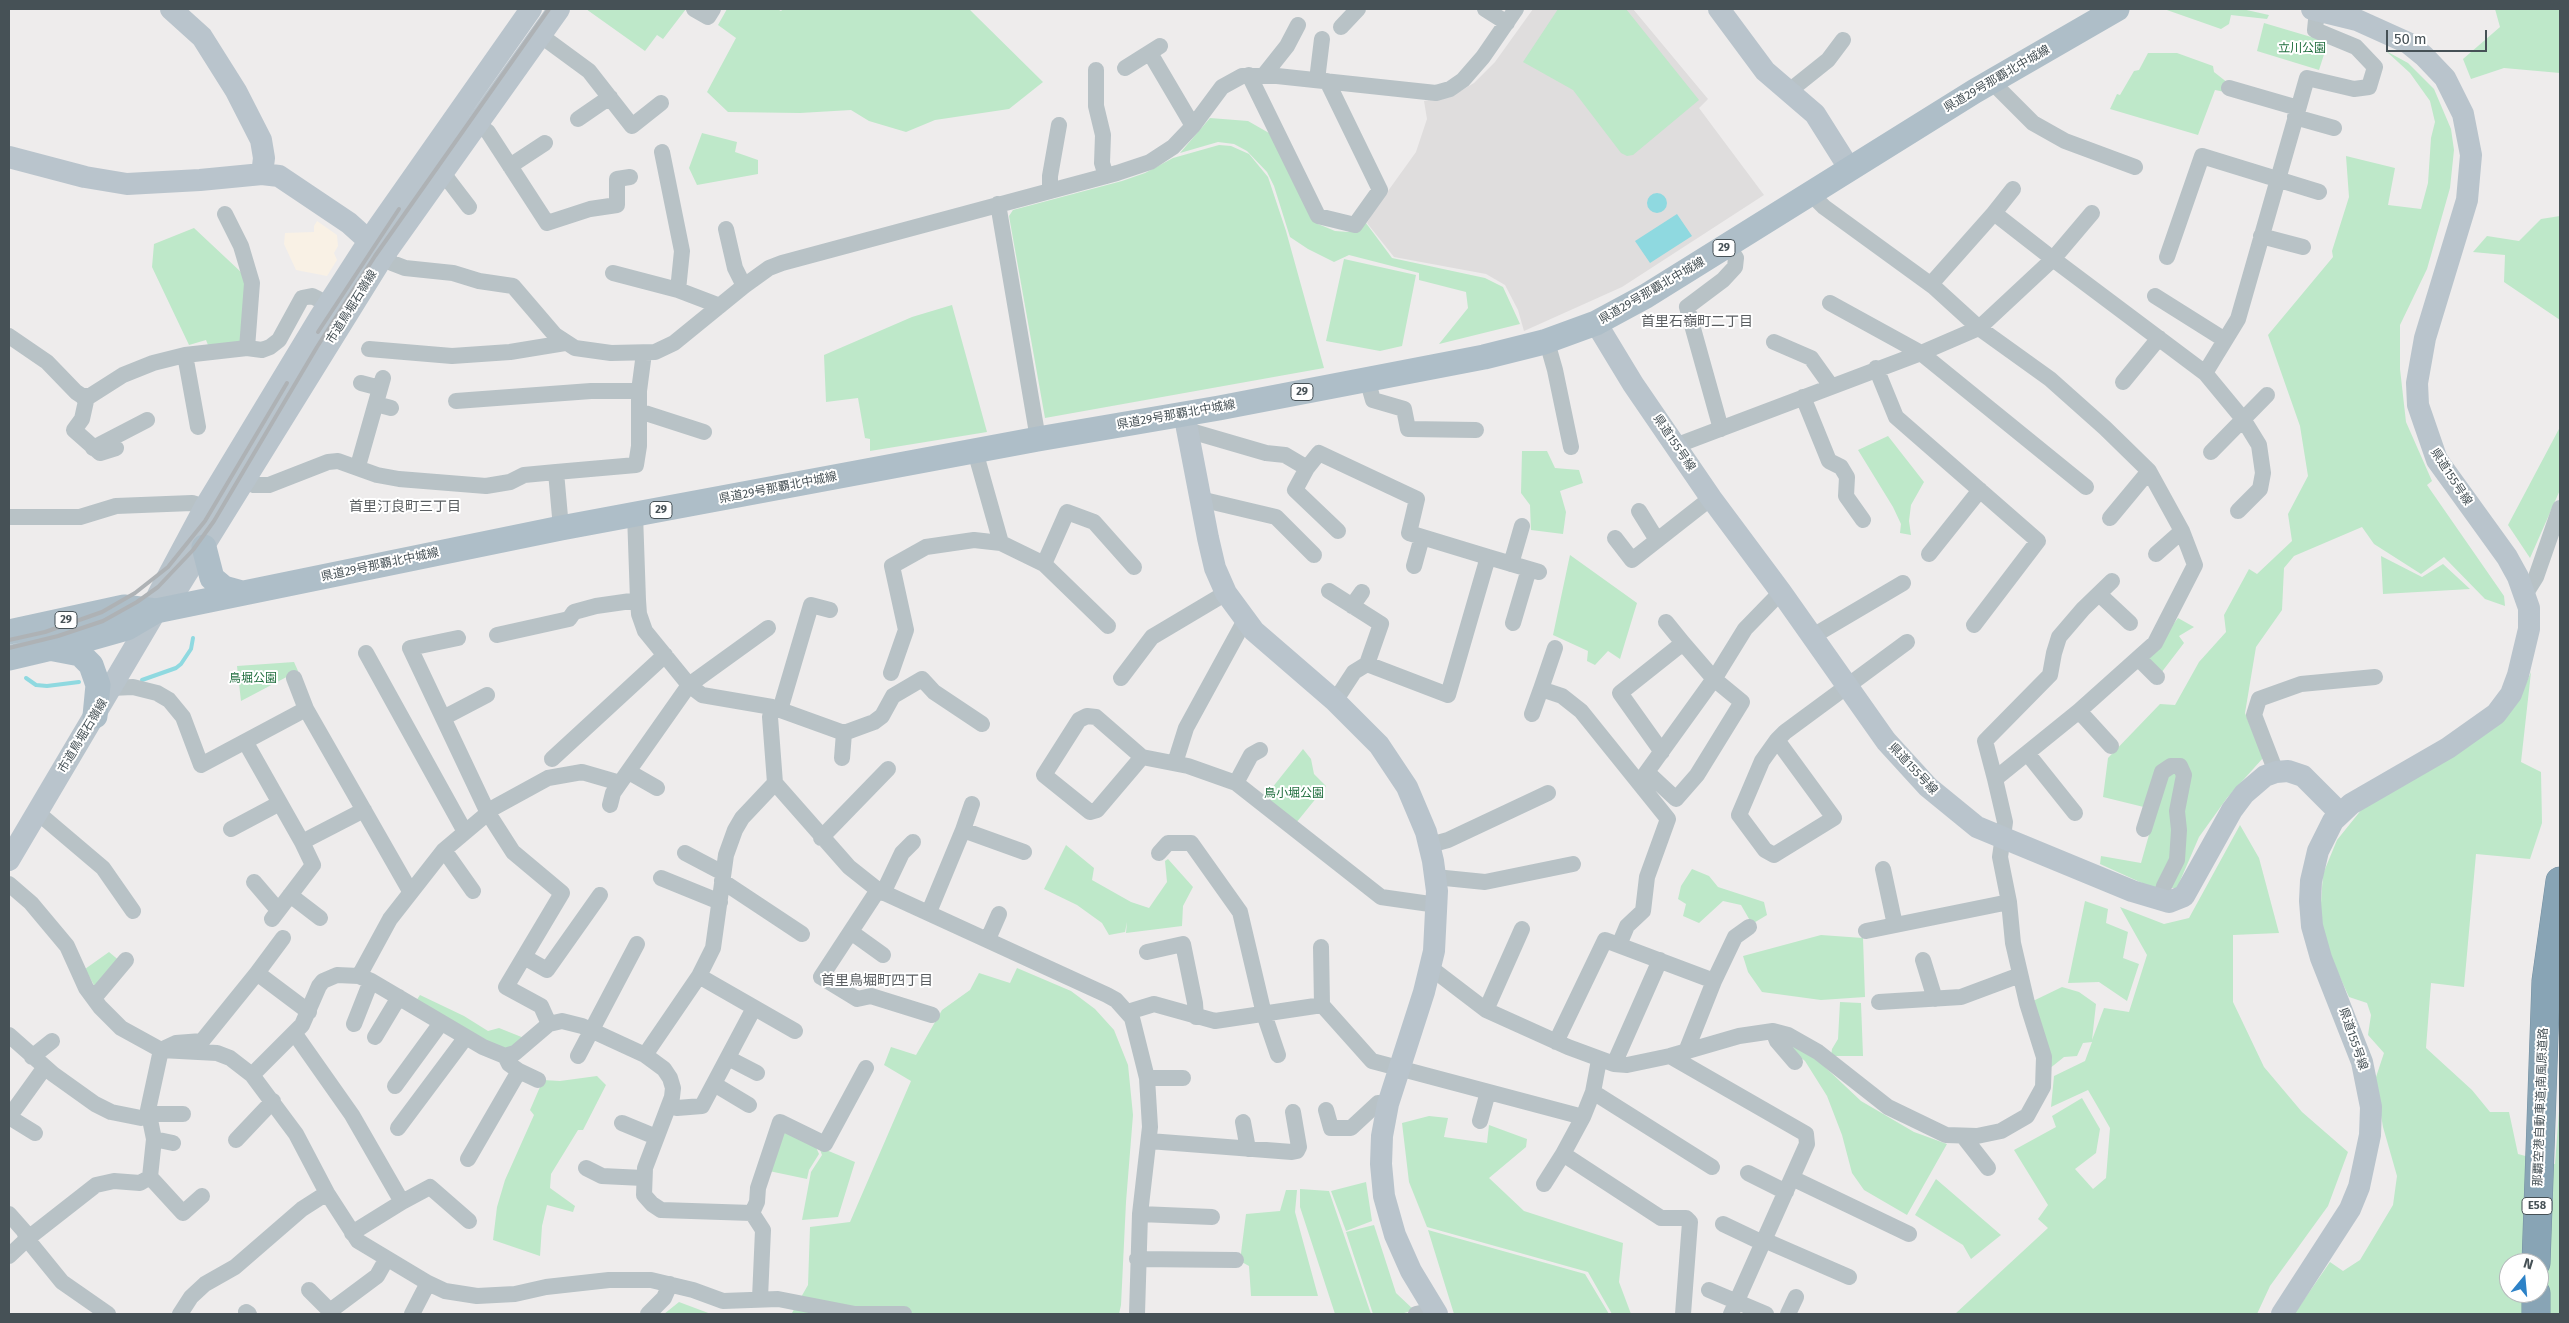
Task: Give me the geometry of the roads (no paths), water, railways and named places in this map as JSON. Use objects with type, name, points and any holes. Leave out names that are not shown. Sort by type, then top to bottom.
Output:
[{"type":"highway","name":"那覇空港自動車道;南風原道路","points":[[2536,1253],[2546,981],[2560,881]]},
{"type":"main road","name":"県道29号那覇北中城線","points":[[9,658],[127,628],[156,612],[242,593],[561,528],[1038,439],[1186,422],[1367,379],[1484,358],[1546,342],[1596,323],[1646,296],[1991,81],[2118,9]]},
{"type":"main road","points":[[204,547],[212,578],[224,588],[242,593]]},
{"type":"main road","name":"県道29号那覇北中城線","points":[[9,632],[124,607],[156,612]]},
{"type":"main road","points":[[49,648],[71,651],[85,658],[105,687],[95,716]]},
{"type":"street","points":[[171,9],[202,37],[236,91],[261,140],[264,158],[262,174]]},
{"type":"street","name":"市道鳥堀石嶺線","points":[[105,687],[156,612],[169,602],[246,481],[376,248],[532,9]]},
{"type":"street","points":[[694,9],[708,17],[714,9]]},
{"type":"street","points":[[1340,27],[1358,9]]},
{"type":"street","points":[[1485,9],[1507,23]]},
{"type":"street","points":[[414,279],[479,281],[513,286],[565,343],[587,351],[644,353],[665,350],[769,268],[800,257],[1106,176],[1150,162],[1173,147],[1193,126],[1222,87],[1235,79],[1256,75],[1322,80],[1434,96],[1450,89],[1463,80],[1484,57],[1516,9]]},
{"type":"street","points":[[1719,9],[1765,71],[1788,92],[1808,105],[1849,168]]},
{"type":"street","points":[[2205,373],[2238,319],[2276,179],[2307,78],[2354,89],[2369,87],[2375,67],[2356,47],[2314,30],[2315,9]]},
{"type":"street","name":"県道155号線","points":[[2282,1314],[2318,1262],[2350,1209],[2359,1187],[2370,1135],[2371,1107],[2362,1062],[2316,942],[2310,909],[2311,881],[2318,850],[2328,830],[2340,813],[2364,796],[2448,748],[2496,714],[2511,694],[2525,655],[2529,629],[2526,593],[2507,557],[2437,460],[2425,431],[2418,405],[2417,382],[2425,338],[2468,200],[2471,155],[2463,114],[2445,78],[2424,56],[2408,43],[2361,14],[2315,9]]},
{"type":"street","name":"市道鳥堀石嶺線","points":[[156,612],[158,595],[205,507],[328,304],[443,174],[540,35],[554,11]]},
{"type":"street","points":[[1256,75],[1287,46],[1298,26]]},
{"type":"street","points":[[540,35],[589,72],[632,126],[660,102]]},
{"type":"street","points":[[1256,75],[1318,216],[1355,225],[1380,190],[1322,80],[1322,39]]},
{"type":"street","points":[[1788,92],[1828,60],[1843,40]]},
{"type":"street","points":[[1125,68],[1155,50],[1193,126]]},
{"type":"street","points":[[1096,70],[1096,106],[1103,135],[1102,163],[1106,176]]},
{"type":"street","points":[[1991,81],[2033,123],[2065,141],[2135,167]]},
{"type":"street","points":[[2229,88],[2334,128]]},
{"type":"street","points":[[578,119],[610,97]]},
{"type":"street","points":[[477,124],[488,132],[547,223],[590,209],[617,212],[617,178],[630,177]]},
{"type":"street","points":[[1050,190],[1050,176],[1059,125]]},
{"type":"street","points":[[510,166],[545,143]]},
{"type":"street","points":[[662,152],[682,251],[678,290]]},
{"type":"street","points":[[2167,257],[2202,156],[2319,192]]},
{"type":"street","points":[[9,157],[85,177],[127,184],[262,174],[287,180],[356,229],[392,263],[405,268],[453,273],[479,281]]},
{"type":"street","points":[[443,174],[469,207]]},
{"type":"street","points":[[1930,284],[2013,189]]},
{"type":"street","points":[[1810,193],[1824,207],[1930,284],[1980,328],[2050,379],[2149,471],[2182,531],[2195,565],[2155,643],[2079,711],[1995,779]]},
{"type":"street","points":[[998,204],[1038,439]]},
{"type":"street","points":[[1994,212],[2053,259],[2205,373],[2243,419],[2259,445],[2263,473],[2260,489],[2238,511]]},
{"type":"street","points":[[226,214],[241,246],[252,283],[247,348]]},
{"type":"street","points":[[1675,446],[1876,368],[1922,353],[1980,328],[2053,259],[2092,214]]},
{"type":"street","points":[[726,229],[735,268],[744,286]]},
{"type":"street","points":[[2261,236],[2303,247]]},
{"type":"street","points":[[1720,430],[1687,308],[1723,280],[1735,267],[1736,258],[1728,246]]},
{"type":"street","points":[[613,273],[678,290],[720,306]]},
{"type":"street","points":[[82,396],[90,396],[136,368],[185,356],[247,348],[262,350],[279,340],[302,298],[312,296],[328,304]]},
{"type":"street","points":[[2156,296],[2225,340]]},
{"type":"street","points":[[1830,303],[1922,353],[2086,487]]},
{"type":"street","name":"県道155号線","points":[[1596,323],[1612,352],[1712,498],[1813,636],[1886,741],[1928,787],[1977,827],[2002,840],[2160,901]]},
{"type":"street","points":[[9,336],[47,362],[82,396],[86,402],[82,419],[74,430],[100,453],[116,448]]},
{"type":"street","points":[[2123,382],[2159,338]]},
{"type":"street","points":[[1546,342],[1555,370],[1571,447]]},
{"type":"street","points":[[1774,342],[1811,358],[1831,386]]},
{"type":"street","points":[[369,348],[452,356],[510,352],[565,343]]},
{"type":"street","points":[[246,481],[254,485],[269,485],[328,462],[338,461],[358,466],[377,475],[399,479],[486,486],[510,482],[524,475],[636,464],[639,446],[639,391],[644,353]]},
{"type":"street","points":[[185,356],[198,427]]},
{"type":"street","points":[[1876,368],[1896,416],[2038,541],[1974,625]]},
{"type":"street","points":[[1367,379],[1373,400],[1404,409],[1408,429],[1476,430]]},
{"type":"street","points":[[358,466],[361,429],[384,406],[382,383],[361,383]]},
{"type":"street","points":[[456,401],[591,391],[639,391]]},
{"type":"street","points":[[2212,452],[2267,395]]},
{"type":"street","points":[[1803,397],[1829,461],[1841,467],[1847,477],[1841,498],[1863,520]]},
{"type":"street","points":[[639,411],[704,432]]},
{"type":"street","points":[[93,448],[147,420]]},
{"type":"street","points":[[1186,422],[1266,454],[1285,455],[1308,468]]},
{"type":"street","points":[[1186,422],[1215,568],[1226,593],[1245,620],[1270,646],[1367,732],[1390,759],[1412,796],[1430,845],[1436,877],[1437,904],[1431,968],[1388,1104],[1381,1153],[1384,1196],[1395,1235],[1429,1313]]},
{"type":"street","points":[[975,451],[1001,543]]},
{"type":"street","points":[[1338,531],[1295,490],[1319,454],[1417,499],[1408,533],[1534,571],[1513,623]]},
{"type":"street","points":[[2110,518],[2149,471]]},
{"type":"street","points":[[556,472],[561,528]]},
{"type":"street","points":[[1930,554],[1980,490]]},
{"type":"street","points":[[1615,538],[1632,560],[1712,498]]},
{"type":"street","points":[[1200,500],[1276,517],[1314,555]]},
{"type":"street","points":[[9,517],[80,517],[116,506],[192,503],[205,507]]},
{"type":"street","points":[[2526,593],[2536,577],[2560,508]]},
{"type":"street","points":[[1639,511],[1658,540]]},
{"type":"street","points":[[1044,564],[1067,512],[1094,522],[1134,568]]},
{"type":"street","points":[[635,514],[639,614],[645,631],[689,685],[702,695],[776,709],[844,733],[874,722],[882,716],[893,696],[922,678],[934,692],[982,724]]},
{"type":"street","points":[[1511,564],[1522,526]]},
{"type":"street","points":[[2156,554],[2182,531]]},
{"type":"street","points":[[1414,566],[1422,537]]},
{"type":"street","points":[[890,673],[906,630],[892,566],[926,547],[974,540],[1001,543],[1044,564],[1108,626]]},
{"type":"street","points":[[1368,664],[1448,695],[1488,557]]},
{"type":"street","points":[[1431,968],[1486,1010],[1556,1042],[1607,1062],[1627,1064],[1670,1056],[1687,1049],[1739,1036],[1772,1031],[1798,1039],[1818,1052],[1888,1107],[1946,1135],[1977,1136],[2001,1131],[2027,1116],[2043,1086],[2044,1057],[2012,943],[2008,902],[2000,857],[2005,822],[1986,741],[2050,676],[2059,637],[2112,581]]},
{"type":"street","points":[[1813,636],[1903,583]]},
{"type":"street","points":[[1329,591],[1380,624],[1368,664],[1354,672],[1334,701]]},
{"type":"street","points":[[1352,606],[1362,592]]},
{"type":"street","points":[[1644,778],[1714,679],[1745,629],[1781,592]]},
{"type":"street","points":[[1121,678],[1152,637],[1226,593]]},
{"type":"street","points":[[2099,594],[2130,623]]},
{"type":"street","points":[[496,636],[569,619],[574,612],[596,606],[638,600]]},
{"type":"street","points":[[830,610],[811,605],[776,709],[770,717],[775,783],[821,838],[849,867],[880,892],[929,912],[1096,989],[1116,1000],[1128,1012],[1138,1037],[1147,1078],[1149,1140],[1140,1214],[1137,1259],[1137,1314]]},
{"type":"street","points":[[1175,762],[1186,728],[1245,620]]},
{"type":"street","points":[[1644,778],[1676,799],[1697,775],[1742,702],[1714,679],[1666,622]]},
{"type":"street","points":[[610,805],[614,793],[689,685],[768,628]]},
{"type":"street","points":[[458,638],[410,648],[488,813],[513,852],[562,893],[506,987],[541,1006],[549,1024]]},
{"type":"street","points":[[1777,740],[1834,818],[1774,855],[1765,850],[1739,815],[1762,761],[1777,740],[1907,642]]},
{"type":"street","points":[[1662,752],[1620,692],[1683,643]]},
{"type":"street","points":[[1532,714],[1555,648]]},
{"type":"street","points":[[366,653],[465,832]]},
{"type":"street","points":[[552,759],[665,655]]},
{"type":"street","points":[[2139,659],[2157,677]]},
{"type":"street","points":[[2276,772],[2254,716],[2259,699],[2301,684],[2375,677]]},
{"type":"street","points":[[294,678],[306,709],[410,891]]},
{"type":"street","points":[[105,687],[133,687],[157,693],[169,700],[183,717],[201,765],[246,743],[306,709]]},
{"type":"street","points":[[1541,689],[1562,696],[1581,711],[1644,778],[1668,819],[1647,877],[1643,911],[1627,926],[1619,945]]},
{"type":"street","points":[[443,718],[487,695]]},
{"type":"street","points":[[2079,711],[2111,746]]},
{"type":"street","name":"市道鳥堀石嶺線","points":[[9,860],[95,716]]},
{"type":"street","points":[[1142,757],[1097,810],[1090,812],[1044,775],[1079,720],[1087,716],[1096,717],[1142,757],[1175,762],[1236,783],[1381,897],[1437,904]]},
{"type":"street","points":[[842,758],[844,733]]},
{"type":"street","points":[[246,743],[313,865],[275,915],[254,882]]},
{"type":"street","points":[[1236,783],[1251,755],[1260,750]]},
{"type":"street","points":[[2027,753],[2075,813]]},
{"type":"street","points":[[2144,828],[2162,772],[2172,766],[2180,766],[2184,776],[2177,811],[2180,830],[2177,860],[2160,901],[2176,901],[2184,896],[2232,810],[2254,784],[2276,772],[2288,771],[2303,776],[2340,813]]},
{"type":"street","points":[[821,838],[888,768]]},
{"type":"street","points":[[354,1024],[372,956],[390,919],[410,891],[444,850],[488,813],[582,772],[624,778],[657,788]]},
{"type":"street","points":[[645,1055],[699,976],[713,948],[726,855],[738,824],[775,783]]},
{"type":"street","points":[[1430,845],[1448,840],[1548,793]]},
{"type":"street","points":[[232,829],[280,803]]},
{"type":"street","points":[[929,912],[972,804]]},
{"type":"street","points":[[302,842],[364,810]]},
{"type":"street","points":[[37,812],[103,868],[133,910]]},
{"type":"street","points":[[963,830],[1024,852]]},
{"type":"street","points":[[913,842],[902,853],[880,892],[818,982],[857,999],[889,994],[932,1015]]},
{"type":"street","points":[[1159,853],[1168,843],[1191,844],[1240,912],[1264,1014],[1278,1054]]},
{"type":"street","points":[[444,850],[473,890]]},
{"type":"street","points":[[685,853],[802,934]]},
{"type":"street","points":[[1436,877],[1485,882],[1573,864]]},
{"type":"street","points":[[1883,869],[1884,900],[1895,926]]},
{"type":"street","points":[[661,878],[720,902]]},
{"type":"street","points":[[9,884],[31,903],[67,946],[80,976],[94,998],[121,1028],[161,1050],[217,1053],[230,1058],[252,1075],[296,1134],[327,1193],[352,1233],[364,1247],[428,1283],[445,1291],[476,1296],[515,1294],[546,1287],[608,1280],[651,1280],[723,1301],[760,1298],[796,1302],[855,1314],[904,1314]]},
{"type":"street","points":[[290,895],[320,918]]},
{"type":"street","points":[[524,957],[547,970],[600,895]]},
{"type":"street","points":[[1866,931],[2008,902]]},
{"type":"street","points":[[988,939],[999,914]]},
{"type":"street","points":[[1687,1049],[1714,981],[1735,937],[1749,927]]},
{"type":"street","points":[[1486,1010],[1522,929]]},
{"type":"street","points":[[851,932],[883,955]]},
{"type":"street","points":[[161,1050],[176,1043],[202,1041],[284,938]]},
{"type":"street","points":[[1556,1042],[1605,940],[1714,981]]},
{"type":"street","points":[[578,1056],[637,944]]},
{"type":"street","points":[[1148,952],[1183,944],[1196,1016]]},
{"type":"street","points":[[1320,947],[1322,1005],[1372,1061],[1583,1117]]},
{"type":"street","points":[[94,998],[126,960]]},
{"type":"street","points":[[1544,1184],[1583,1117],[1607,1062],[1660,960]]},
{"type":"street","points":[[1923,960],[1935,999]]},
{"type":"street","points":[[257,973],[308,1012]]},
{"type":"street","points":[[252,1075],[295,1034],[323,981],[337,975],[365,978],[466,1037],[495,1053],[505,1056],[515,1053],[549,1024],[571,1022],[645,1055],[664,1069],[670,1078],[673,1088],[669,1106],[656,1137],[643,1178],[644,1194],[652,1204],[661,1210],[752,1213]]},
{"type":"street","points":[[699,976],[795,1031]]},
{"type":"street","points":[[1879,1002],[1961,997],[2020,976]]},
{"type":"street","points":[[375,1037],[399,997]]},
{"type":"street","points":[[1128,1012],[1154,1004],[1216,1021],[1322,1005]]},
{"type":"street","points":[[669,1106],[676,1108],[702,1106],[754,1008]]},
{"type":"street","points":[[395,1086],[441,1022]]},
{"type":"street","points":[[1772,1031],[1777,1041],[1795,1062]]},
{"type":"street","points":[[295,1034],[352,1116],[402,1202]]},
{"type":"street","points":[[9,1035],[38,1062],[95,1104],[111,1112],[133,1118],[148,1117],[153,1114],[183,1114]]},
{"type":"street","points":[[398,1128],[466,1037]]},
{"type":"street","points":[[35,1133],[9,1117],[38,1062],[52,1041]]},
{"type":"street","points":[[161,1050],[148,1117],[152,1124],[154,1138],[150,1177],[183,1213],[202,1196]]},
{"type":"street","points":[[505,1056],[509,1064],[538,1080]]},
{"type":"street","points":[[1670,1056],[1806,1134],[1807,1144],[1734,1308]]},
{"type":"street","points":[[728,1058],[757,1074]]},
{"type":"street","points":[[752,1213],[757,1202],[758,1188],[776,1120],[825,1144],[866,1068]]},
{"type":"street","points":[[468,1159],[519,1071]]},
{"type":"street","points":[[1147,1078],[1183,1078]]},
{"type":"street","points":[[714,1084],[749,1105]]},
{"type":"street","points":[[1480,1121],[1488,1092]]},
{"type":"street","points":[[1593,1092],[1712,1167]]},
{"type":"street","points":[[236,1140],[272,1101]]},
{"type":"street","points":[[1326,1110],[1331,1128],[1351,1128],[1378,1103],[1388,1104]]},
{"type":"street","points":[[1149,1140],[1248,1149],[1297,1151],[1299,1147],[1293,1112]]},
{"type":"street","points":[[1243,1122],[1248,1149]]},
{"type":"street","points":[[622,1123],[656,1137]]},
{"type":"street","points":[[1963,1136],[1988,1168]]},
{"type":"street","points":[[154,1138],[173,1144]]},
{"type":"street","points":[[1563,1154],[1661,1218],[1686,1218],[1690,1222],[1683,1314]]},
{"type":"street","points":[[586,1168],[602,1176],[643,1178]]},
{"type":"street","points":[[1748,1173],[1789,1185],[1909,1234]]},
{"type":"street","points":[[9,1256],[27,1239],[101,1182],[140,1183],[150,1177]]},
{"type":"street","points":[[352,1233],[430,1187],[468,1221]]},
{"type":"street","points":[[180,1314],[191,1297],[205,1284],[235,1267],[302,1208],[327,1193]]},
{"type":"street","points":[[752,1213],[763,1230],[760,1298]]},
{"type":"street","points":[[9,1214],[62,1282],[89,1310],[108,1314]]},
{"type":"street","points":[[1140,1214],[1212,1216]]},
{"type":"street","points":[[1722,1224],[1849,1277]]},
{"type":"street","points":[[1137,1259],[1236,1260]]},
{"type":"street","points":[[309,1290],[332,1313],[377,1276],[386,1260]]},
{"type":"street","points":[[412,1314],[428,1283]]},
{"type":"street","points":[[648,1314],[664,1298],[670,1284]]},
{"type":"street","points":[[1709,1290],[1734,1308],[1766,1314]]},
{"type":"street","points":[[1788,1314],[1796,1297]]},
{"type":"water","points":[[1657,193],[1664,196],[1667,203],[1664,210],[1657,213],[1650,210],[1647,203],[1650,196]]},
{"type":"water","points":[[1677,214],[1692,236],[1650,263],[1635,241]]},
{"type":"waterway","points":[[142,680],[176,668],[181,664],[191,649],[193,638]]},
{"type":"waterway","points":[[26,678],[36,685],[47,686],[79,682]]},
{"type":"railway","points":[[9,648],[58,636],[103,621],[137,602],[158,587],[193,550],[214,521],[317,347],[375,256],[549,9]]},
{"type":"railway","points":[[318,332],[399,209]]},
{"type":"railway","points":[[9,640],[45,632],[102,612],[135,593],[168,567],[205,521],[287,383]]},
{"type":"district","name":"首里石嶺町二丁目","points":[[1697,322]]},
{"type":"district","name":"首里汀良町三丁目","points":[[405,507]]},
{"type":"district","name":"首里鳥堀町四丁目","points":[[877,981]]},
{"type":"park label","name":"立川公園","points":[[2302,49]]},
{"type":"park label","name":"鳥堀公園","points":[[253,679]]},
{"type":"park label","name":"鳥小堀公園","points":[[1294,794]]}]
